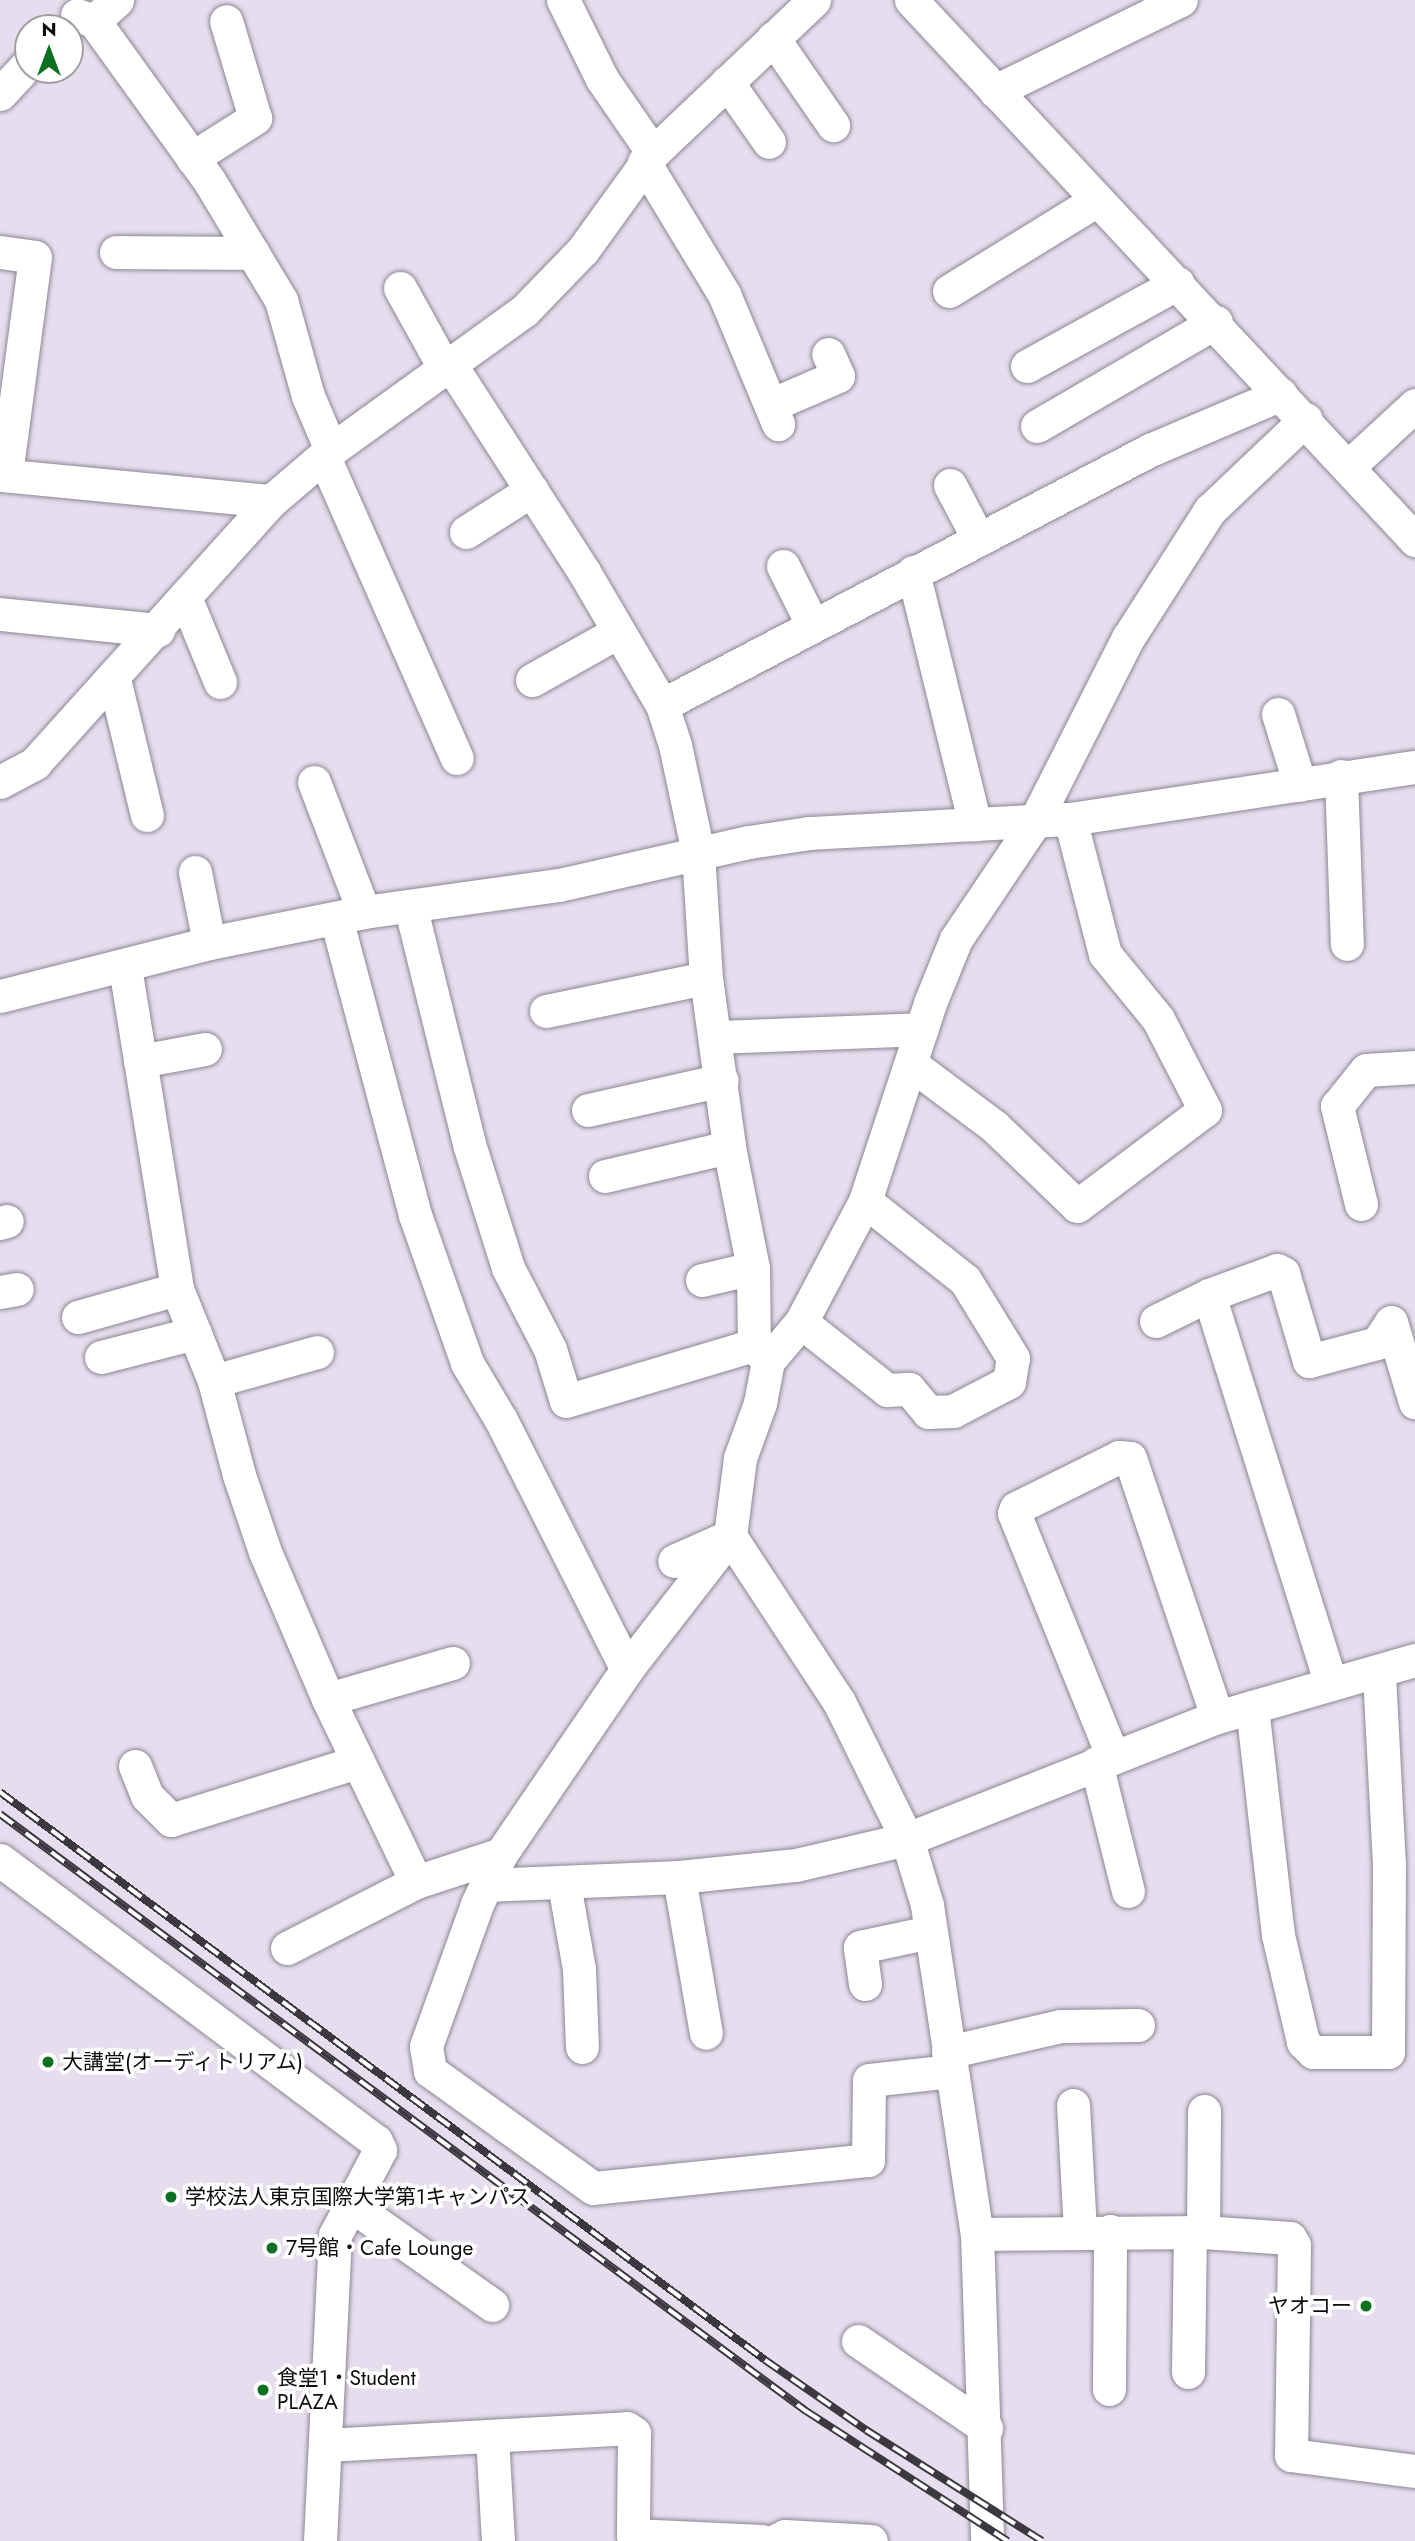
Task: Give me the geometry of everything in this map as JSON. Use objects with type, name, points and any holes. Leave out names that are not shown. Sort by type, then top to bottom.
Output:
[{"type":"street","points":[[563,0],[602,79],[649,157],[724,294],[774,415],[838,376],[828,354]]},
{"type":"street","points":[[0,782],[35,763],[159,630],[271,501],[327,454],[449,369],[524,311],[583,250],[649,157],[814,0]]},
{"type":"street","points":[[911,0],[1097,200],[1216,322],[1415,540]]},
{"type":"street","points":[[995,91],[1181,0]]},
{"type":"street","points":[[84,13],[192,158],[281,300],[327,454],[457,758]]},
{"type":"street","points":[[192,158],[255,118],[226,21]]},
{"type":"street","points":[[774,38],[833,125]]},
{"type":"street","points":[[0,94],[14,79]]},
{"type":"street","points":[[727,82],[769,142]]},
{"type":"street","points":[[949,291],[1097,200]]},
{"type":"street","points":[[0,252],[35,257],[3,475],[271,501]]},
{"type":"street","points":[[116,252],[253,253]]},
{"type":"street","points":[[1027,366],[1178,283]]},
{"type":"street","points":[[400,288],[449,369],[532,490],[662,705],[698,852],[706,978],[717,1037],[729,1147],[753,1268],[761,1353],[760,1403],[740,1458],[730,1536],[627,1669],[501,1854],[486,1885],[426,2046],[430,2071],[593,2188],[869,2160],[869,2080],[949,2061],[1060,2026],[1138,2025]]},
{"type":"street","points":[[1037,426],[1216,322]]},
{"type":"street","points":[[662,705],[812,624],[1150,450],[1281,394]]},
{"type":"street","points":[[1349,466],[1415,405]]},
{"type":"street","points":[[411,909],[466,1131],[508,1268],[550,1349],[566,1401],[761,1353],[801,1322],[865,1201],[922,1029],[956,939],[1034,823],[1128,638],[1210,510],[1306,419]]},
{"type":"street","points":[[950,485],[978,538]]},
{"type":"street","points":[[466,533],[532,490]]},
{"type":"street","points":[[783,566],[812,624]]},
{"type":"street","points":[[913,572],[975,824]]},
{"type":"street","points":[[186,597],[220,682]]},
{"type":"street","points":[[0,614],[159,630]]},
{"type":"street","points":[[533,680],[618,632]]},
{"type":"street","points":[[114,679],[148,815]]},
{"type":"street","points":[[1278,714],[1300,785]]},
{"type":"street","points":[[0,996],[125,967],[209,943],[350,915],[411,909],[559,885],[698,852],[810,834],[1070,819],[1300,785],[1341,776],[1415,767]]},
{"type":"street","points":[[1341,776],[1347,944]]},
{"type":"street","points":[[314,782],[350,915],[415,1216],[467,1363],[501,1420],[627,1669]]},
{"type":"street","points":[[911,1065],[994,1126],[1077,1206],[1205,1110],[1158,1019],[1105,954],[1070,819]]},
{"type":"street","points":[[195,872],[209,943]]},
{"type":"street","points":[[125,967],[177,1289],[214,1381],[239,1475],[265,1552],[328,1699],[416,1882]]},
{"type":"street","points":[[545,1011],[706,978]]},
{"type":"street","points":[[717,1037],[922,1029]]},
{"type":"street","points":[[140,1061],[205,1049]]},
{"type":"street","points":[[1362,1204],[1337,1106],[1366,1070],[1415,1067]]},
{"type":"street","points":[[588,1110],[722,1080]]},
{"type":"street","points":[[606,1176],[729,1147]]},
{"type":"street","points":[[801,1322],[887,1390],[909,1389],[928,1412],[953,1411],[1009,1382],[1013,1358],[965,1280],[865,1201]]},
{"type":"street","points":[[702,1280],[753,1268]]},
{"type":"street","points":[[1156,1321],[1209,1295],[1277,1270],[1283,1273],[1309,1361],[1377,1343],[1403,1319]]},
{"type":"street","points":[[78,1317],[177,1289]]},
{"type":"street","points":[[1209,1295],[1330,1682]]},
{"type":"street","points":[[1403,1319],[1415,1402]]},
{"type":"street","points":[[102,1357],[195,1333]]},
{"type":"street","points":[[214,1381],[317,1352]]},
{"type":"street","points":[[1128,1891],[1104,1760],[1014,1513],[1016,1508],[1119,1457],[1130,1458],[1217,1717]]},
{"type":"street","points":[[674,1561],[730,1536]]},
{"type":"street","points":[[730,1536],[839,1702],[907,1839],[930,1932],[977,2234],[986,2428],[987,2541]]},
{"type":"street","points":[[486,1885],[564,1884],[679,1877],[796,1865],[907,1839],[1217,1717],[1330,1682],[1379,1672],[1415,1660]]},
{"type":"street","points":[[328,1699],[453,1663]]},
{"type":"street","points":[[1252,1707],[1278,1935],[1303,2042],[1313,2052],[1388,2052],[1388,1865],[1379,1672]]},
{"type":"street","points":[[135,1766],[148,1796],[171,1820],[357,1762]]},
{"type":"street","points":[[287,1948],[416,1882],[501,1854]]},
{"type":"street","points":[[0,1860],[376,2141],[380,2150],[335,2235],[320,2541]]},
{"type":"street","points":[[679,1877],[706,2033]]},
{"type":"street","points":[[564,1884],[579,1969],[582,2047]]},
{"type":"street","points":[[865,1984],[860,1947],[930,1932]]},
{"type":"street","points":[[1073,2105],[1095,2231],[1109,2389]]},
{"type":"street","points":[[1188,2372],[1205,2111]]},
{"type":"street","points":[[351,2205],[492,2305]]},
{"type":"street","points":[[977,2234],[1196,2232],[1290,2238],[1294,2245],[1292,2455],[1415,2471]]},
{"type":"street","points":[[858,2341],[986,2428]]},
{"type":"street","points":[[326,2445],[627,2428],[634,2432],[633,2535],[762,2541]]},
{"type":"street","points":[[492,2437],[498,2541]]},
{"type":"street","points":[[775,2541],[785,2536],[871,2541]]},
{"type":"railway","points":[[0,1792],[765,2360],[866,2430],[1042,2541]]},
{"type":"railway","points":[[0,1814],[806,2411],[1008,2541]]},
{"type":"place","name":"大講堂(オーディトリアム)","points":[[48,2062]]},
{"type":"place","name":"学校法人東京国際大学第1キャンパス","points":[[171,2197]]},
{"type":"place","name":"7号館・Cafe Lounge","points":[[272,2248]]},
{"type":"place","name":"ヤオコー","points":[[1366,2306]]},
{"type":"place","name":"食堂1・Student PLAZA","points":[[263,2390]]}]
